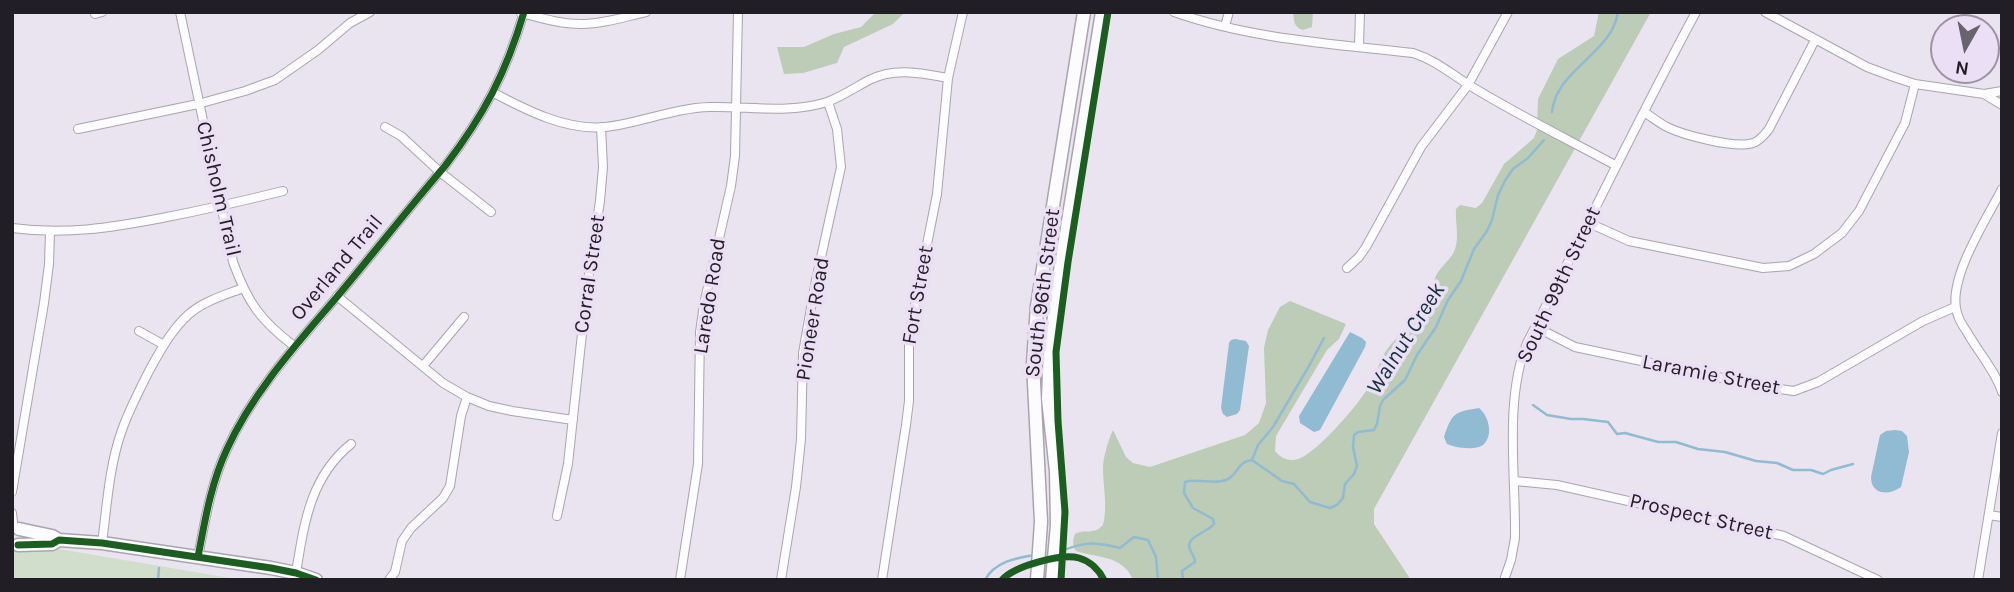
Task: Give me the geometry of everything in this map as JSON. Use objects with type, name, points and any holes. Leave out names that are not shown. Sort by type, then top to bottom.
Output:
[{"type":"main road","name":"South 96th Street","points":[[1037,580],[1041,522],[1033,363],[1036,317],[1084,12]]},
{"type":"main road","name":"South 96th Street","points":[[1052,580],[1057,525],[1056,471],[1048,399],[1050,348],[1102,12]]},
{"type":"main road","points":[[14,522],[59,540],[102,542],[296,573],[316,580]]},
{"type":"main road","points":[[14,522],[21,536],[15,547]]},
{"type":"main road","points":[[15,547],[52,544],[59,540]]},
{"type":"street","name":"Chisholm Trail","points":[[180,12],[233,262],[243,288],[258,314],[294,346]]},
{"type":"street","points":[[78,129],[198,104],[275,80],[318,50],[350,23],[370,12]]},
{"type":"street","points":[[523,13],[555,22],[581,24],[604,22],[646,12]]},
{"type":"street","name":"Laredo Road","points":[[680,580],[698,464],[700,332],[731,186],[737,108],[738,12]]},
{"type":"street","name":"Fort Street","points":[[882,580],[909,401],[909,335],[937,194],[948,78],[963,12]]},
{"type":"street","points":[[1174,12],[1254,33],[1427,57],[1468,85],[1615,165]]},
{"type":"street","points":[[1225,26],[1229,12]]},
{"type":"street","points":[[1359,47],[1360,12]]},
{"type":"street","points":[[1347,268],[1366,247],[1421,147],[1468,85],[1508,12]]},
{"type":"street","name":"South 99th Street","points":[[1504,580],[1514,549],[1514,401],[1521,360],[1615,165],[1696,12]]},
{"type":"street","points":[[1765,12],[1867,67],[1915,84],[1984,94],[2002,91]]},
{"type":"street","name":"Overland Trail","points":[[198,557],[206,512],[217,473],[244,415],[294,346],[469,135],[494,93],[513,50],[523,13]]},
{"type":"street","points":[[1644,112],[1669,128],[1692,135],[1734,144],[1753,143],[1769,129],[1815,40]]},
{"type":"street","points":[[494,93],[559,121],[601,127],[690,109],[795,108],[828,102],[890,72],[912,72],[948,78]]},
{"type":"street","points":[[1589,223],[1629,241],[1763,268],[1789,266],[1814,254],[1842,233],[1859,211],[1905,123],[1915,84]]},
{"type":"street","points":[[1984,94],[2002,105]]},
{"type":"street","name":"Pioneer Road","points":[[781,580],[801,439],[803,353],[841,167],[837,129],[828,102]]},
{"type":"street","points":[[385,127],[401,136],[440,172],[491,212]]},
{"type":"street","name":"Corral Street","points":[[556,516],[568,464],[587,287],[600,201],[603,167],[601,127]]},
{"type":"street","points":[[2002,188],[1999,200],[1963,266],[1955,307],[1968,335],[1999,382],[2002,392]]},
{"type":"street","points":[[12,228],[50,232],[109,228],[221,207],[283,191]]},
{"type":"street","points":[[12,492],[44,303],[50,232]]},
{"type":"street","points":[[102,542],[121,433],[133,402],[164,345],[200,305],[243,288]]},
{"type":"street","points":[[337,296],[443,383],[467,397],[512,411],[573,420]]},
{"type":"street","name":"Laramie Street","points":[[1536,327],[1575,347],[1794,391],[1818,382],[1923,321],[1955,307]]},
{"type":"street","points":[[423,366],[464,317]]},
{"type":"street","points":[[139,331],[164,345]]},
{"type":"street","points":[[389,580],[397,576],[402,541],[411,528],[443,498],[450,486],[461,416],[467,397]]},
{"type":"street","points":[[1978,580],[2002,433]]},
{"type":"street","points":[[296,573],[307,514],[315,492],[324,472],[336,456],[351,444]]},
{"type":"street","name":"Prospect Street","points":[[1515,481],[1557,485],[1784,536],[1878,580]]},
{"type":"street","points":[[1989,514],[2002,517]]},
{"type":"green space","points":[[876,12],[905,12],[893,24],[844,47],[837,63],[803,73],[784,74],[777,47],[804,47],[834,34],[861,27]]},
{"type":"green space","points":[[1293,12],[1313,12],[1312,27],[1303,30],[1296,26]]},
{"type":"green space","points":[[1599,12],[1651,12],[1374,509],[1374,524],[1411,580],[1133,580],[1129,572],[1116,562],[1076,551],[1073,543],[1075,534],[1093,531],[1103,525],[1103,464],[1113,430],[1126,457],[1133,463],[1150,467],[1245,435],[1259,423],[1266,403],[1264,348],[1268,330],[1280,307],[1290,301],[1346,324],[1339,339],[1327,350],[1276,436],[1275,451],[1285,459],[1298,459],[1315,448],[1337,427],[1364,394],[1388,348],[1422,312],[1437,274],[1456,247],[1456,209],[1460,205],[1476,208],[1482,203],[1504,164],[1534,138],[1537,130],[1538,99],[1558,59],[1594,36]]},
{"type":"green space","points":[[12,541],[242,580],[12,580]]},
{"type":"water","points":[[1350,332],[1366,342],[1365,347],[1320,430],[1314,432],[1300,423],[1299,416]]},
{"type":"water","points":[[1235,339],[1246,341],[1249,346],[1240,410],[1227,417],[1221,408],[1229,343]]},
{"type":"water","points":[[1479,408],[1489,425],[1489,435],[1484,444],[1460,448],[1447,444],[1444,437],[1452,418],[1464,411]]},
{"type":"water","points":[[1895,430],[1902,431],[1907,436],[1909,452],[1901,487],[1886,493],[1874,487],[1871,477],[1880,435]]},
{"type":"waterway","name":"Walnut Creek","points":[[1552,112],[1563,84],[1606,39],[1614,27],[1618,12]]},
{"type":"waterway","name":"Walnut Creek","points":[[1183,580],[1182,571],[1195,562],[1190,542],[1214,524],[1213,519],[1193,508],[1184,493],[1185,482],[1226,480],[1243,463],[1252,460],[1282,481],[1294,484],[1310,502],[1330,508],[1343,498],[1345,484],[1357,466],[1353,447],[1354,435],[1374,430],[1383,400],[1405,380],[1461,281],[1474,249],[1492,220],[1498,195],[1506,179],[1544,140]]},
{"type":"waterway","points":[[1252,460],[1258,445],[1273,427],[1324,338]]},
{"type":"waterway","points":[[1533,405],[1547,415],[1608,422],[1617,434],[1625,433],[1658,442],[1676,442],[1698,449],[1725,452],[1756,461],[1777,463],[1793,470],[1811,470],[1823,474],[1853,464]]},
{"type":"waterway","name":"Walnut Creek","points":[[1059,552],[1090,544],[1120,548],[1134,537],[1148,540],[1156,557],[1158,580]]},
{"type":"waterway","name":"Walnut Creek","points":[[985,580],[1000,565],[1035,555]]},
{"type":"waterway","points":[[158,580],[159,568]]},
{"type":"cycle path","points":[[198,557],[217,475],[227,449],[249,408],[291,351],[459,147],[492,93],[510,55],[524,12]]},
{"type":"cycle path","points":[[1061,580],[1065,512],[1056,352],[1108,12]]},
{"type":"cycle path","points":[[18,545],[52,544],[59,540],[102,543],[271,568],[316,580]]},
{"type":"cycle path","points":[[1002,580],[1027,566],[1061,557],[1083,559],[1097,569],[1104,580]]}]
